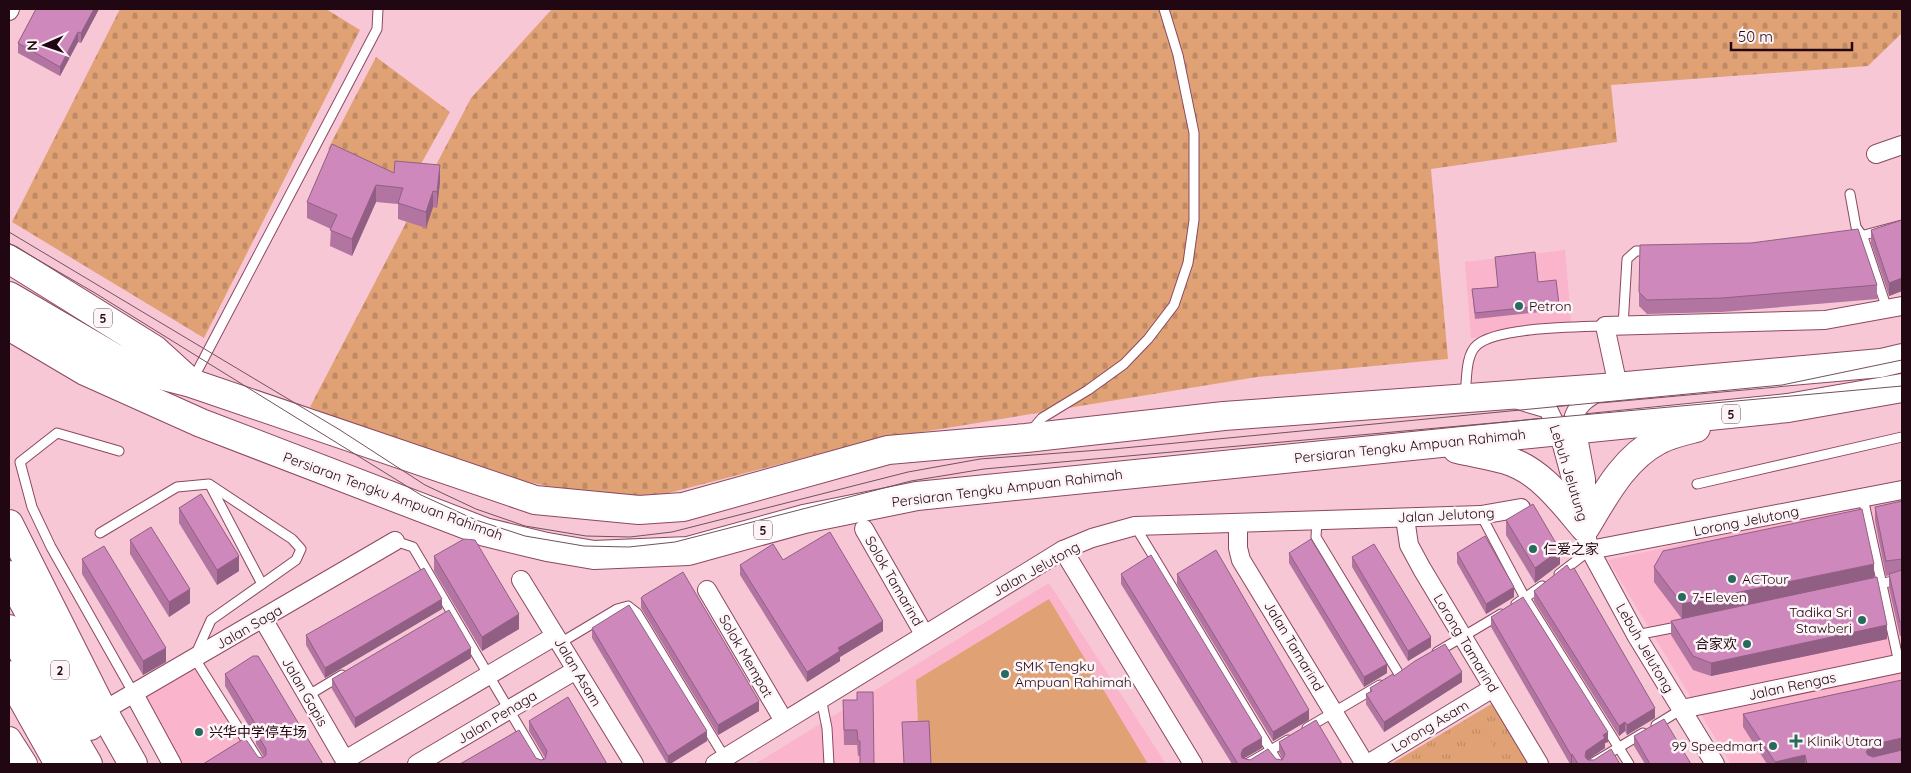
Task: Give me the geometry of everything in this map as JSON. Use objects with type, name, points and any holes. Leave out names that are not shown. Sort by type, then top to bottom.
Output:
[{"type":"highway","name":"5","points":[[9,259],[156,350],[191,383]]},
{"type":"highway","name":"5","points":[[9,296],[115,358],[152,373],[191,383],[535,500],[639,510],[683,507],[888,450],[1026,438],[1224,416],[1465,396],[1611,387],[1881,362],[1902,358]]},
{"type":"highway","name":"Persiaran Tengku Ampuan Rahimah","points":[[9,326],[84,371],[293,460],[485,532],[547,547],[594,554],[688,551],[804,519],[917,496],[1788,408],[1902,388]]},
{"type":"highway","points":[[9,345],[84,371]]},
{"type":"highway","points":[[1436,445],[1507,460],[1524,467],[1546,483],[1588,539],[1619,474],[1644,449],[1661,439],[1701,426],[1788,408]]},
{"type":"highway","points":[[9,522],[103,711],[133,764]]},
{"type":"highway","name":"2","points":[[9,576],[111,764]]},
{"type":"highway","name":"2","points":[[9,629],[88,764]]},
{"type":"highway","points":[[9,675],[59,764]]},
{"type":"street","points":[[1876,154],[1902,145]]},
{"type":"street","points":[[1611,387],[1614,326],[1825,320],[1895,308]]},
{"type":"street","name":"Lebuh Jelutung","points":[[1567,429],[1577,408],[1588,397],[1611,387]]},
{"type":"street","name":"Lebuh Jelutung","points":[[1497,394],[1548,409],[1567,429],[1588,539]]},
{"type":"street","name":"Lorong Jelutong","points":[[1588,539],[1863,498],[1902,490]]},
{"type":"street","name":"Jalan Jelutong","points":[[720,761],[1063,550],[1092,538],[1135,526],[1481,515],[1521,508]]},
{"type":"street","name":"Lorong Tamarind","points":[[1405,518],[1409,545],[1539,764]]},
{"type":"street","name":"Jalan Tamarind","points":[[1238,523],[1238,548],[1241,560],[1366,764]]},
{"type":"street","name":"Solok Tamarind","points":[[864,529],[924,634]]},
{"type":"street","name":"Lebuh Jelutong","points":[[1588,539],[1636,635],[1715,764]]},
{"type":"street","name":"Jalan Saga","points":[[103,711],[199,657],[395,541]]},
{"type":"street","points":[[1063,550],[1193,764]]},
{"type":"street","name":"Jalan Asam","points":[[521,580],[634,764]]},
{"type":"street","name":"Solok Mempat","points":[[707,590],[784,721]]},
{"type":"street","name":"Jalan Gapis","points":[[262,619],[346,762]]},
{"type":"street","points":[[346,762],[489,676],[558,640]]},
{"type":"street","name":"Jalan Rengas","points":[[1682,710],[1901,663]]},
{"type":"street","name":"Jalan Penaga","points":[[417,764],[576,670]]},
{"type":"street","name":"Lorong Asam","points":[[1366,764],[1493,688]]},
{"type":"street","points":[[134,694],[172,764]]},
{"type":"street","points":[[9,739],[24,764]]},
{"type":"lane","points":[[191,383],[377,29],[378,9]]},
{"type":"lane","points":[[1026,438],[1042,418],[1088,390],[1124,364],[1148,339],[1174,306],[1188,263],[1194,220],[1194,133],[1178,55],[1164,9]]},
{"type":"lane","points":[[1850,194],[1856,227],[1895,308]]},
{"type":"lane","points":[[1835,240],[1862,237],[1902,225]]},
{"type":"lane","points":[[1465,396],[1470,357],[1477,345],[1491,338],[1543,328],[1614,326],[1627,259],[1636,251],[1655,251]]},
{"type":"lane","points":[[119,451],[57,433],[20,462],[32,508],[47,539],[134,694]]},
{"type":"lane","points":[[1697,484],[1902,437]]},
{"type":"lane","points":[[209,484],[262,584]]},
{"type":"lane","points":[[100,533],[177,486],[209,484],[292,539],[301,549],[296,560],[210,620],[198,649],[199,657],[260,764]]},
{"type":"lane","points":[[1863,498],[1901,663]]},
{"type":"lane","points":[[1481,515],[1525,598],[1629,764]]},
{"type":"lane","points":[[1247,764],[1403,672],[1316,537],[1317,520]]},
{"type":"lane","points":[[1135,526],[1279,764]]},
{"type":"lane","points":[[1431,655],[1525,598],[1550,580],[1588,539]]},
{"type":"lane","points":[[395,541],[413,547],[541,764]]},
{"type":"lane","points":[[1854,590],[1902,579]]},
{"type":"lane","points":[[558,640],[617,609],[628,606],[637,613],[720,761]]},
{"type":"lane","points":[[442,616],[451,611]]},
{"type":"lane","points":[[1636,635],[1693,623]]},
{"type":"lane","points":[[307,696],[350,671]]},
{"type":"lane","points":[[821,698],[827,728],[829,764]]},
{"type":"lane","points":[[1591,764],[1682,710]]},
{"type":"shaded area","points":[[1565,250],[1572,331],[1471,338],[1465,262]]},
{"type":"shaded area","points":[[1902,496],[1902,753],[1853,764],[1731,764],[1608,560]]},
{"type":"shaded area","name":"SMK Tengku Ampuan Rahimah","points":[[1049,583],[1166,764],[755,764]]},
{"type":"shaded area","name":"兴华中学停车场","points":[[194,666],[256,764],[180,764],[144,697]]},
{"type":"green space","points":[[120,9],[326,9],[360,30],[204,338],[12,222]]},
{"type":"green space","points":[[552,9],[1902,9],[1902,33],[1868,66],[1611,85],[1617,142],[1431,169],[1448,359],[1257,377],[904,435],[838,449],[653,497],[589,494],[492,475],[352,425],[310,407],[471,98]]},
{"type":"green space","points":[[376,57],[450,112],[407,189],[328,149]]},
{"type":"green space","name":"SMK Tengku Ampuan Rahimah","points":[[1049,599],[1148,764],[920,764],[916,680]]},
{"type":"green space","points":[[1493,703],[1531,764],[1391,764]]},
{"type":"green space","points":[[1490,740],[1504,763],[1452,764]]},
{"type":"building","points":[[36,9],[94,9],[81,33],[78,32],[60,67],[18,43]]},
{"type":"building","points":[[332,144],[394,173],[395,161],[440,165],[437,192],[433,191],[426,212],[398,203],[403,188],[376,185],[352,239],[330,230],[337,215],[307,202]]},
{"type":"building","points":[[1902,220],[1902,278],[1889,283],[1871,230]]},
{"type":"building","points":[[1858,229],[1877,285],[1722,298],[1647,300],[1639,292],[1640,245],[1751,243]]},
{"type":"building","points":[[1535,252],[1538,282],[1556,280],[1559,304],[1475,313],[1472,289],[1498,287],[1495,257]]},
{"type":"building","points":[[201,494],[239,556],[217,570],[179,508]]},
{"type":"building","points":[[1902,501],[1902,559],[1886,561],[1875,507]]},
{"type":"building","points":[[1533,504],[1560,550],[1535,568],[1506,520]]},
{"type":"building","points":[[1862,509],[1874,564],[1682,604],[1654,567],[1663,551]]},
{"type":"building","points":[[151,527],[190,589],[169,602],[130,540]]},
{"type":"building","points":[[830,532],[883,621],[838,648],[840,651],[807,672],[740,565],[773,544],[783,560]]},
{"type":"building","points":[[1485,536],[1514,587],[1486,604],[1457,553]]},
{"type":"building","points":[[464,539],[475,540],[519,614],[482,637],[434,556]]},
{"type":"building","points":[[1311,539],[1387,664],[1364,677],[1289,553]]},
{"type":"building","points":[[1374,544],[1431,637],[1408,651],[1352,557]]},
{"type":"building","points":[[104,546],[166,648],[143,661],[82,559]]},
{"type":"building","points":[[1216,550],[1309,710],[1273,732],[1177,574]]},
{"type":"building","points":[[1151,555],[1262,738],[1243,749],[1242,758],[1250,760],[1268,749],[1276,759],[1282,760],[1285,754],[1279,742],[1316,720],[1342,764],[1238,764],[1121,574]]},
{"type":"building","points":[[1567,565],[1570,570],[1574,568],[1655,708],[1627,725],[1625,722],[1619,726],[1534,591]]},
{"type":"building","points":[[424,568],[442,599],[325,668],[306,635]]},
{"type":"building","points":[[1902,570],[1902,621],[1900,622],[1889,574]]},
{"type":"building","points":[[683,572],[759,701],[718,725],[641,598]]},
{"type":"building","points":[[1877,577],[1887,625],[1711,663],[1693,656],[1671,621]]},
{"type":"building","points":[[1523,597],[1608,732],[1603,735],[1605,738],[1586,751],[1585,757],[1588,760],[1594,760],[1611,749],[1620,764],[1578,764],[1571,755],[1491,617]]},
{"type":"building","points":[[629,605],[707,731],[668,756],[592,628]]},
{"type":"building","points":[[449,610],[471,648],[355,718],[332,679]]},
{"type":"building","points":[[1445,644],[1462,672],[1384,722],[1366,694],[1372,691],[1370,688],[1393,674],[1394,676],[1415,661]]},
{"type":"building","points":[[253,656],[258,656],[323,764],[203,764],[245,738],[258,757],[262,758],[266,755],[266,749],[256,732],[259,730],[225,674]]},
{"type":"building","points":[[1902,680],[1902,738],[1871,745],[1866,752],[1873,757],[1902,750],[1902,764],[1807,764],[1805,755],[1775,762],[1743,714]]},
{"type":"building","points":[[857,692],[873,692],[874,764],[860,764],[860,741],[858,741],[857,730],[844,730],[843,700],[857,700]]},
{"type":"building","points":[[568,697],[607,764],[460,764],[519,730],[536,758],[545,759],[547,751],[529,721]]},
{"type":"building","points":[[1664,719],[1691,764],[1650,764],[1634,736]]},
{"type":"building","points":[[929,721],[931,764],[904,764],[902,722]]},
{"type":"tram line","points":[[9,232],[340,430],[425,485],[476,509],[525,526],[586,536],[630,537],[672,532],[908,472],[980,459],[1113,449],[1782,385],[1902,360]]},
{"type":"tram line","points":[[9,243],[95,293],[421,495],[476,520],[525,536],[584,546],[629,547],[675,542],[911,481],[984,469],[1902,386]]},
{"type":"place","name":"Petron","points":[[1519,306]]},
{"type":"place","name":"仁爱之家","points":[[1533,549]]},
{"type":"place","name":"ACTour","points":[[1732,579]]},
{"type":"place","name":"7-Eleven","points":[[1682,597]]},
{"type":"place","name":"Tadika Sri Stawberi","points":[[1862,620]]},
{"type":"place","name":"合家欢","points":[[1747,644]]},
{"type":"place","name":"SMK Tengku Ampuan Rahimah","points":[[1005,674]]},
{"type":"place","name":"兴华中学停车场","points":[[199,732]]},
{"type":"place","name":"Klinik Utara","points":[[1796,741]]},
{"type":"place","name":"99 Speedmart","points":[[1773,746]]}]
